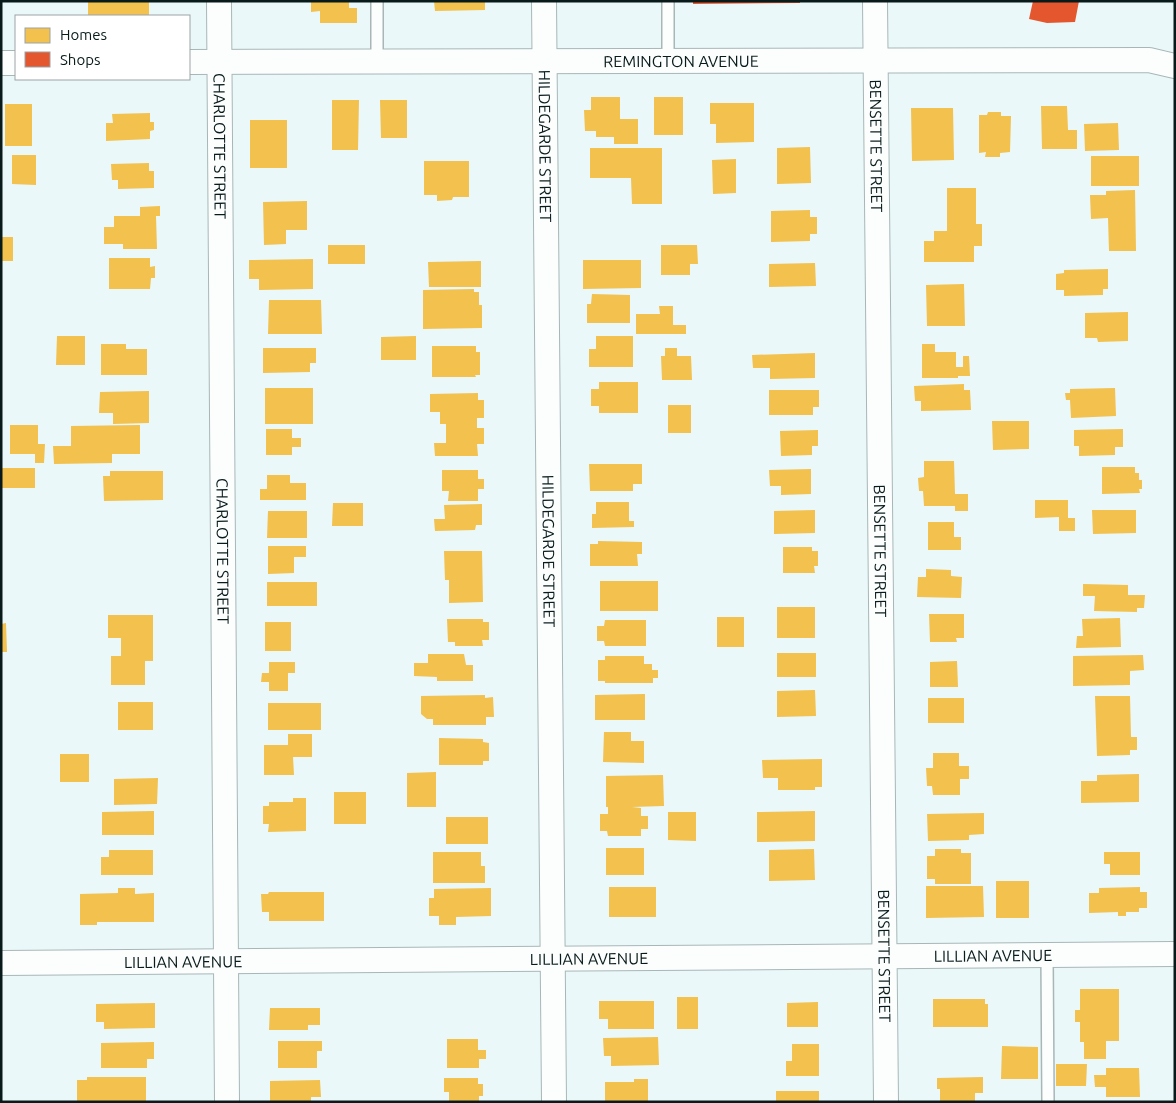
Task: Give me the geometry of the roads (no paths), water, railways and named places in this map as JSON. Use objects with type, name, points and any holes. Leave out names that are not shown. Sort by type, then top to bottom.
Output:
[{"type":"street","name":"CHARLOTTE STREET","points":[[219,1],[227,1102]]},
{"type":"street","name":"HILDEGARDE STREET","points":[[544,1],[554,1102]]},
{"type":"street","name":"BENSETTE STREET","points":[[875,1],[886,1102]]},
{"type":"street","name":"REMINGTON AVENUE","points":[[190,62],[1149,60],[1175,66]]},
{"type":"street","points":[[1,63],[15,63]]},
{"type":"street","name":"LILLIAN AVENUE","points":[[1,963],[1175,954]]},
{"type":"lane","points":[[377,1],[377,62]]},
{"type":"lane","points":[[668,1],[668,61]]},
{"type":"lane","points":[[1047,955],[1048,1102]]}]
